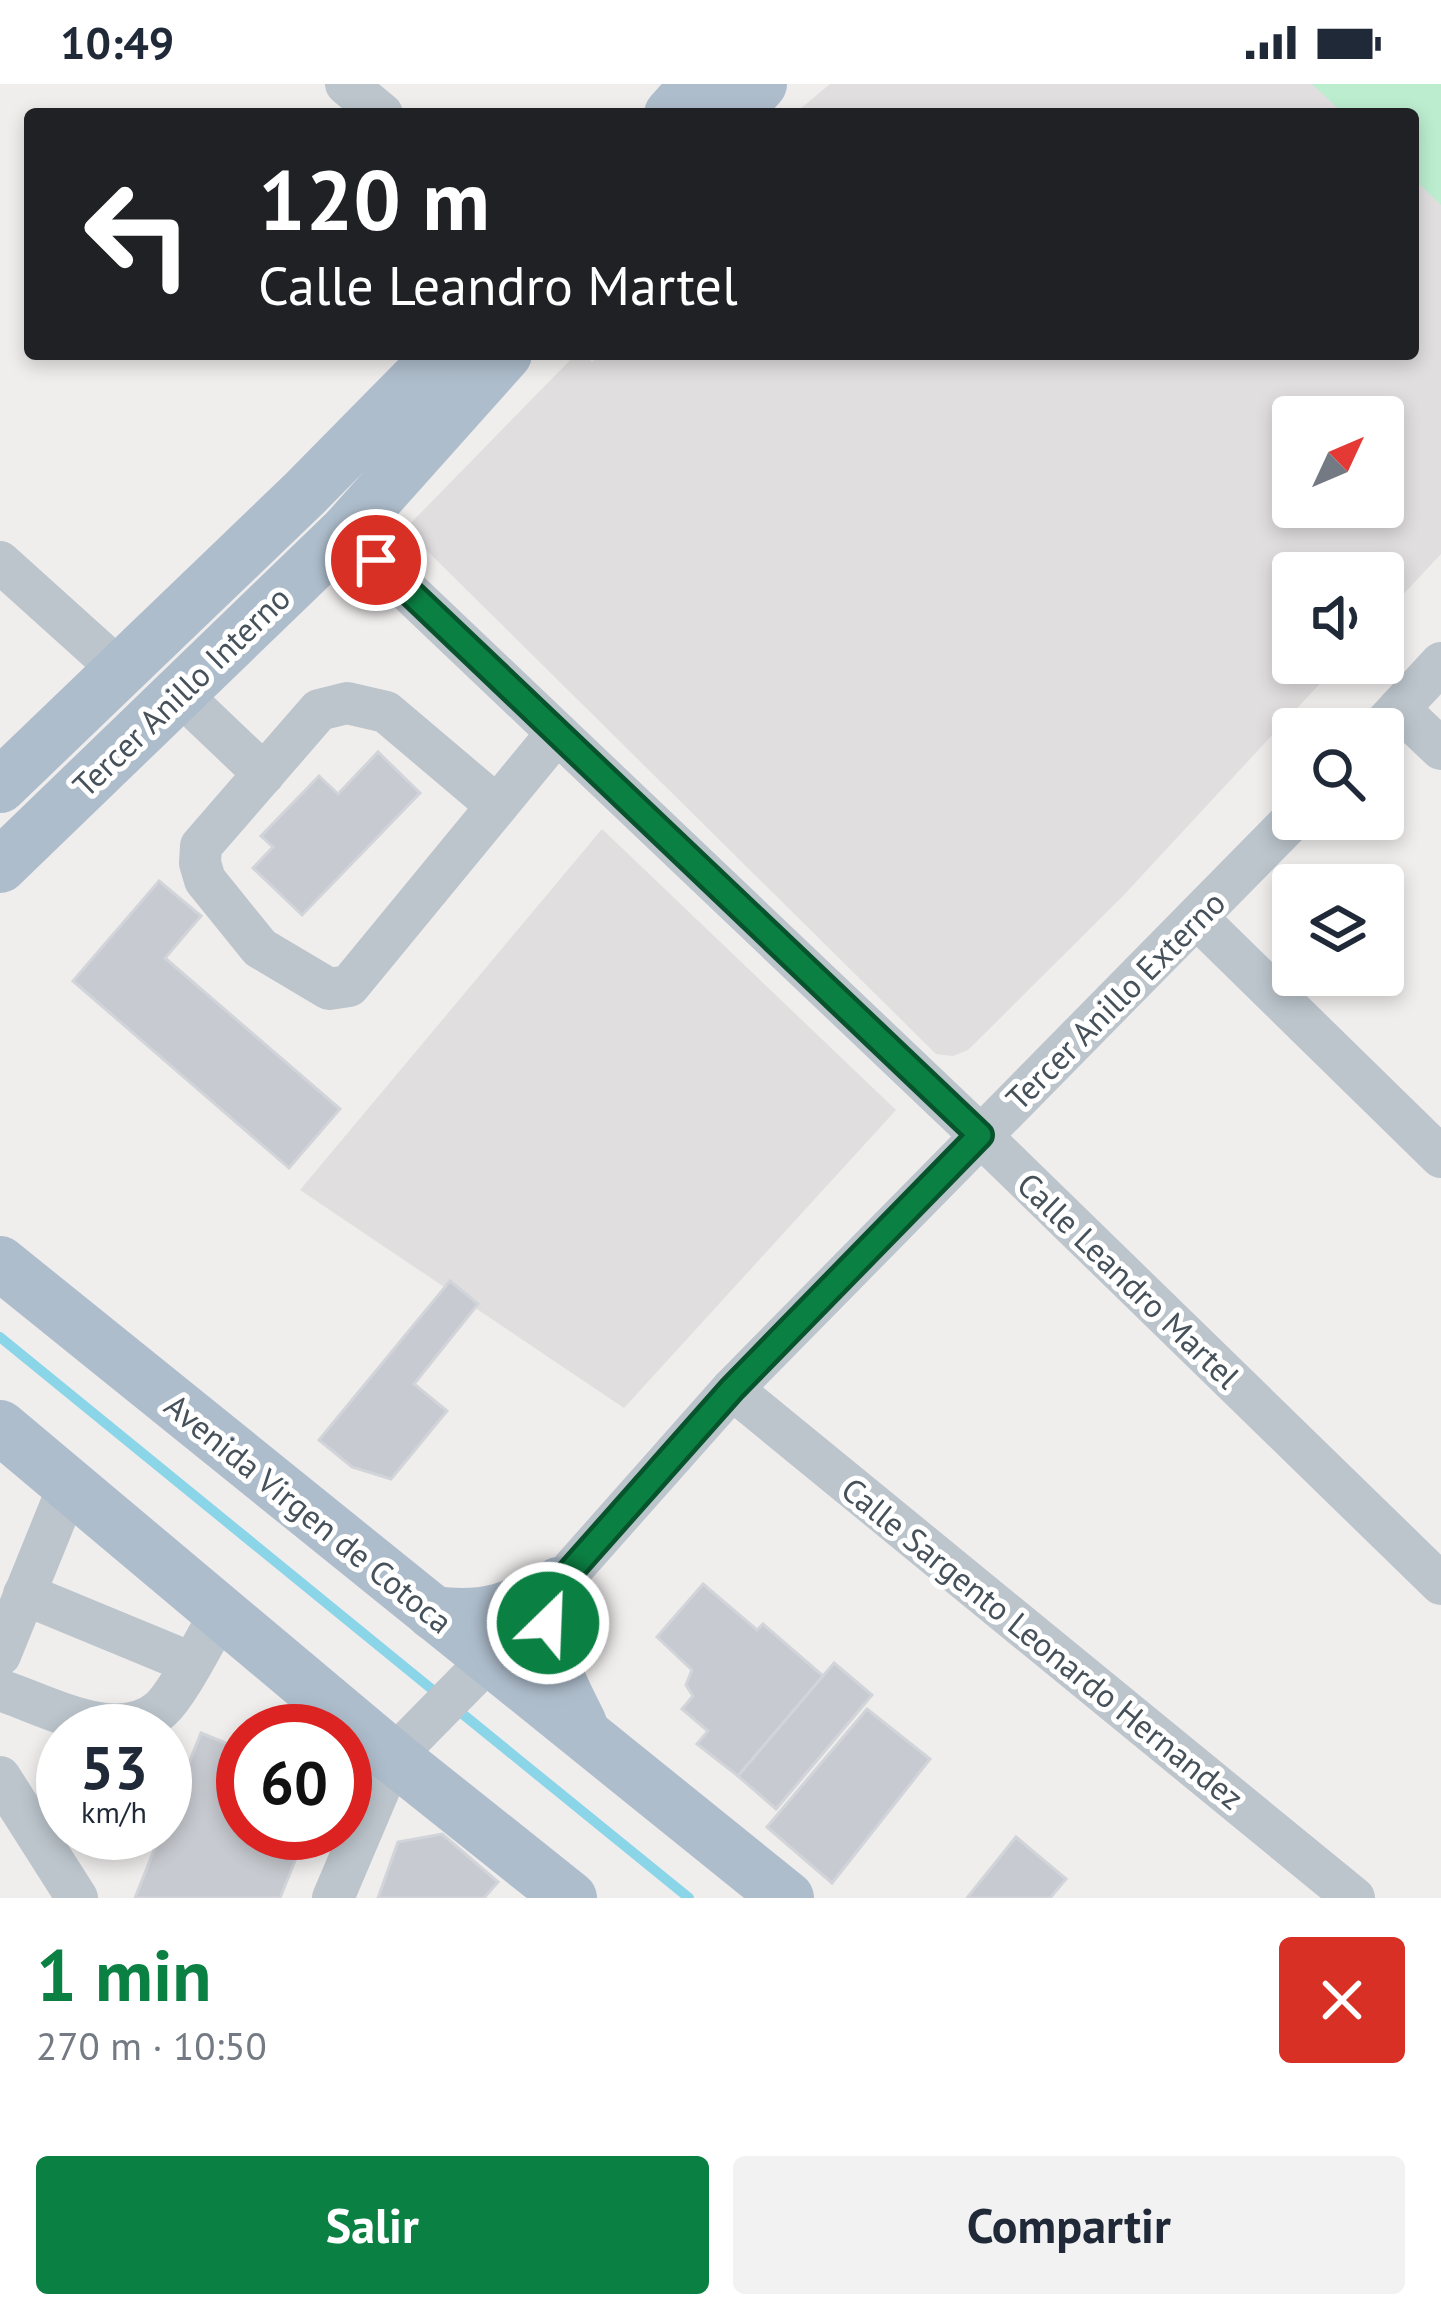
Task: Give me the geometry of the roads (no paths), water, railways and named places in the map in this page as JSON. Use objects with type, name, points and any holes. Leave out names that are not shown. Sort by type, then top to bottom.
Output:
[{"type":"main road","points":[[676,108],[698,84]]},
{"type":"main road","points":[[701,108],[723,84]]},
{"type":"main road","points":[[738,108],[760,84]]},
{"type":"main road","name":"Tercer Anillo Interno","points":[[0,786],[436,360]]},
{"type":"main road","points":[[346,532],[338,506],[347,491],[491,360]]},
{"type":"main road","name":"Tercer Anillo Interno","points":[[0,866],[346,532]]},
{"type":"main road","points":[[0,832],[129,706],[134,694],[122,671]]},
{"type":"main road","name":"Avenida Virgen de Cotoca","points":[[0,1263],[433,1613],[478,1670],[586,1736],[787,1898]]},
{"type":"main road","points":[[0,1427],[221,1612],[401,1749],[570,1898]]},
{"type":"main road","points":[[433,1613],[470,1618],[500,1613],[559,1584]]},
{"type":"main road","points":[[559,1584],[548,1623],[550,1662],[586,1736]]},
{"type":"street","points":[[346,84],[375,108]]},
{"type":"street","name":"Calle Leandro Martel","points":[[346,532],[1433,1560]]},
{"type":"street","points":[[0,562],[122,671]]},
{"type":"street","points":[[1400,708],[1441,663]]},
{"type":"street","points":[[180,694],[264,774]]},
{"type":"street","points":[[496,806],[386,712],[347,703],[319,710],[201,846],[200,863],[205,880],[260,948],[329,988],[349,986],[557,733]]},
{"type":"street","points":[[1404,727],[1441,749]]},
{"type":"street","name":"Tercer Anillo Externo","points":[[401,1749],[559,1584],[732,1389],[1273,840]]},
{"type":"street","points":[[1197,919],[1441,1157]]},
{"type":"street","name":"Calle Sargento Leonardo Hernandez","points":[[732,1389],[1354,1898]]},
{"type":"street","points":[[0,1654],[69,1485]]},
{"type":"street","points":[[24,1594],[191,1663]]},
{"type":"street","points":[[0,1690],[110,1726],[142,1721],[163,1707],[221,1612]]},
{"type":"street","points":[[333,1898],[401,1749]]},
{"type":"street","points":[[0,1778],[77,1898]]},
{"type":"waterway","points":[[0,1337],[439,1695]]},
{"type":"waterway","points":[[454,1707],[689,1898]]}]
